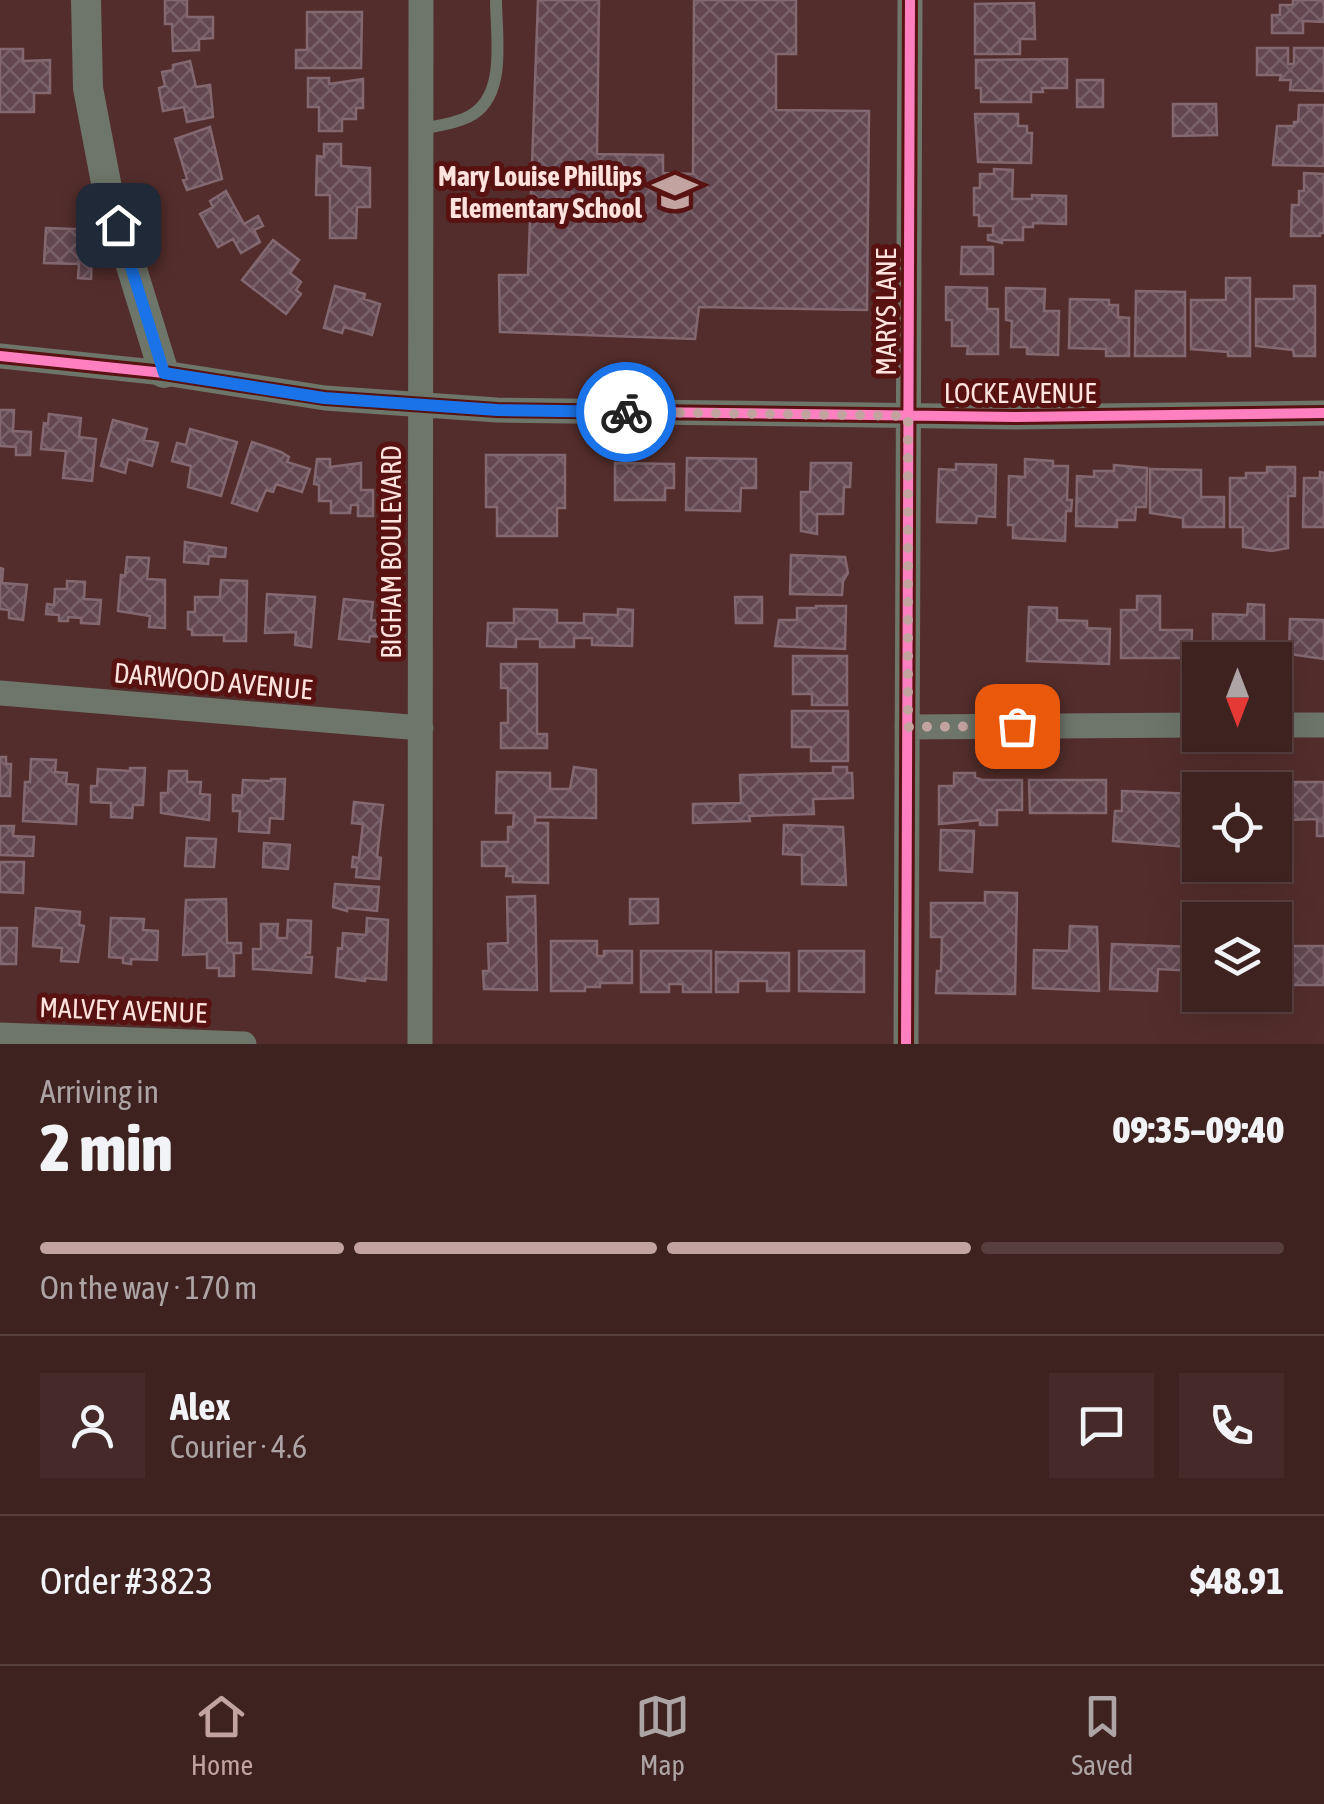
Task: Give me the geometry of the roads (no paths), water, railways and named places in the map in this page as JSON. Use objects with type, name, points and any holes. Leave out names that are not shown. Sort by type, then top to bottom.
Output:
[{"type":"street","points":[[86,0],[88,88],[107,188],[164,373]]},
{"type":"street","name":"BIGHAM BOULEVARD","points":[[420,1044],[422,0]]},
{"type":"street","name":"MARYS LANE","points":[[906,1044],[910,0]]},
{"type":"street","name":"LOCKE AVENUE","points":[[0,356],[164,373],[324,398],[497,410],[1015,417],[1324,412]]},
{"type":"street","name":"DARWOOD AVENUE","points":[[0,693],[420,728]]},
{"type":"street","points":[[1292,725],[1324,725]]},
{"type":"street","points":[[908,727],[1182,726]]},
{"type":"street","name":"MALVEY AVENUE","points":[[0,1035],[244,1044]]},
{"type":"lane","points":[[421,130],[469,117],[490,98],[496,77],[496,0]]},
{"type":"place","name":"Mary Louise Phillips Elementary School","points":[[675,192]]}]
